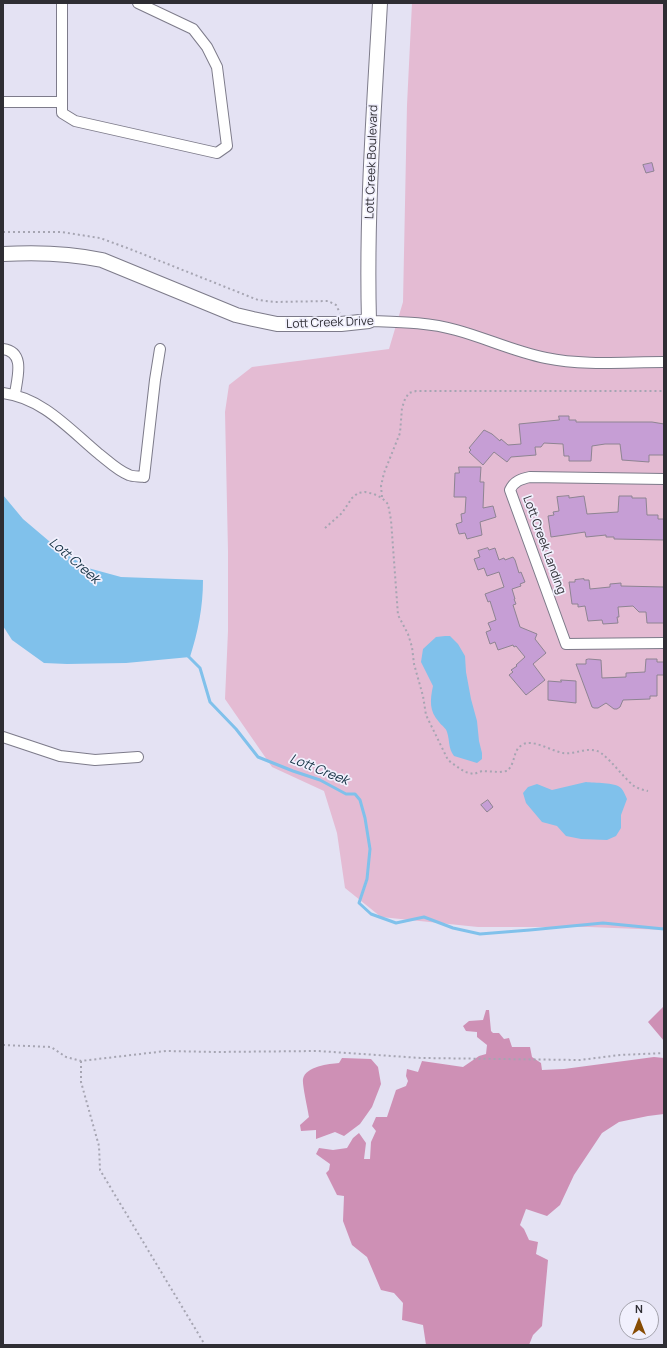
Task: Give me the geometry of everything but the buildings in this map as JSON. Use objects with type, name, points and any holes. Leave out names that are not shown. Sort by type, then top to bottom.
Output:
[{"type":"street","points":[[62,3],[62,113],[75,121],[217,153],[227,146],[217,67],[207,47],[193,29],[138,3]]},
{"type":"street","name":"Lott Creek Boulevard","points":[[369,321],[368,288],[370,169],[380,3]]},
{"type":"street","points":[[3,102],[62,102]]},
{"type":"street","name":"Lott Creek Drive","points":[[3,254],[31,252],[79,255],[102,260],[242,316],[277,324],[341,324],[369,321],[439,326],[457,330],[545,358],[568,362],[664,362]]},
{"type":"street","points":[[3,349],[16,354],[18,362],[16,394]]},
{"type":"street","points":[[3,393],[16,394],[42,406],[109,462],[130,476],[144,477],[154,387],[160,349]]},
{"type":"street","name":"Lott Creek Landing","points":[[664,479],[530,477],[513,484],[510,490],[566,644],[664,643]]},
{"type":"street","points":[[3,737],[60,756],[95,760],[138,757]]},
{"type":"path","points":[[3,232],[61,232],[100,238],[258,300],[274,302],[328,301],[336,305],[340,314],[341,324]]},
{"type":"path","points":[[382,498],[381,486],[384,473],[390,454],[400,433],[402,408],[409,393],[416,391],[664,391]]},
{"type":"path","points":[[325,528],[342,513],[352,498],[358,493],[365,492],[382,498],[388,504],[390,510],[398,616],[408,634],[412,646],[414,664],[423,696],[426,715],[448,760],[465,772],[474,774],[482,771],[507,772],[512,764],[516,752],[522,745],[530,743],[561,753],[572,754],[589,750],[601,754],[634,786],[648,791]]},
{"type":"path","points":[[3,1045],[51,1047],[66,1057],[81,1061],[166,1051],[318,1051],[421,1058],[580,1060],[620,1055],[664,1053]]},
{"type":"path","points":[[81,1061],[81,1082],[99,1146],[100,1170],[205,1345]]},
{"type":"shaded area","points":[[412,3],[664,3],[664,930],[589,927],[478,927],[381,917],[345,888],[337,833],[324,791],[272,767],[225,699],[228,631],[228,551],[225,412],[229,385],[252,367],[389,349],[403,302],[407,105]]},
{"type":"shaded area","points":[[664,1006],[664,1041],[648,1022]]},
{"type":"shaded area","points":[[486,1010],[489,1010],[491,1031],[493,1033],[499,1033],[504,1039],[509,1038],[512,1047],[530,1047],[532,1057],[541,1063],[542,1070],[564,1069],[654,1057],[664,1058],[664,1114],[619,1122],[602,1133],[574,1175],[560,1205],[547,1216],[526,1209],[520,1225],[524,1229],[529,1240],[538,1242],[536,1254],[548,1260],[542,1326],[533,1335],[529,1345],[426,1345],[423,1325],[402,1320],[403,1303],[394,1293],[381,1290],[367,1257],[352,1245],[343,1221],[344,1196],[337,1195],[326,1173],[329,1170],[330,1164],[316,1154],[319,1148],[333,1150],[347,1148],[353,1138],[359,1133],[366,1143],[364,1159],[370,1159],[371,1142],[376,1131],[372,1126],[376,1117],[387,1117],[396,1090],[406,1086],[408,1081],[406,1076],[407,1069],[418,1072],[422,1061],[463,1067],[479,1056],[486,1054],[487,1045],[477,1037],[477,1032],[466,1031],[463,1026],[469,1021],[483,1020]]},
{"type":"shaded area","points":[[342,1058],[371,1059],[378,1067],[381,1084],[372,1107],[360,1124],[344,1136],[335,1132],[316,1139],[316,1130],[301,1131],[300,1125],[309,1117],[303,1079],[308,1071],[313,1068],[339,1063]]},
{"type":"water","points":[[3,495],[23,519],[56,547],[88,568],[121,577],[203,580],[200,619],[190,657],[126,663],[44,663],[12,640],[3,626]]},
{"type":"water","points":[[450,636],[458,644],[465,656],[466,672],[477,721],[482,753],[482,759],[477,763],[454,756],[445,728],[433,714],[431,696],[433,686],[421,662],[423,649],[436,637]]},
{"type":"water","points":[[586,782],[604,783],[618,786],[624,792],[627,799],[621,815],[621,828],[616,836],[607,840],[581,839],[566,836],[557,826],[542,822],[526,803],[523,793],[528,787],[537,784],[552,790]]},
{"type":"waterway","name":"Lott Creek","points":[[188,656],[200,668],[210,702],[236,729],[258,757],[320,780],[346,794],[355,794],[360,800],[365,818],[370,849],[367,879],[359,903],[371,914],[396,923],[424,917],[453,928],[480,934],[603,923],[664,929]]}]
